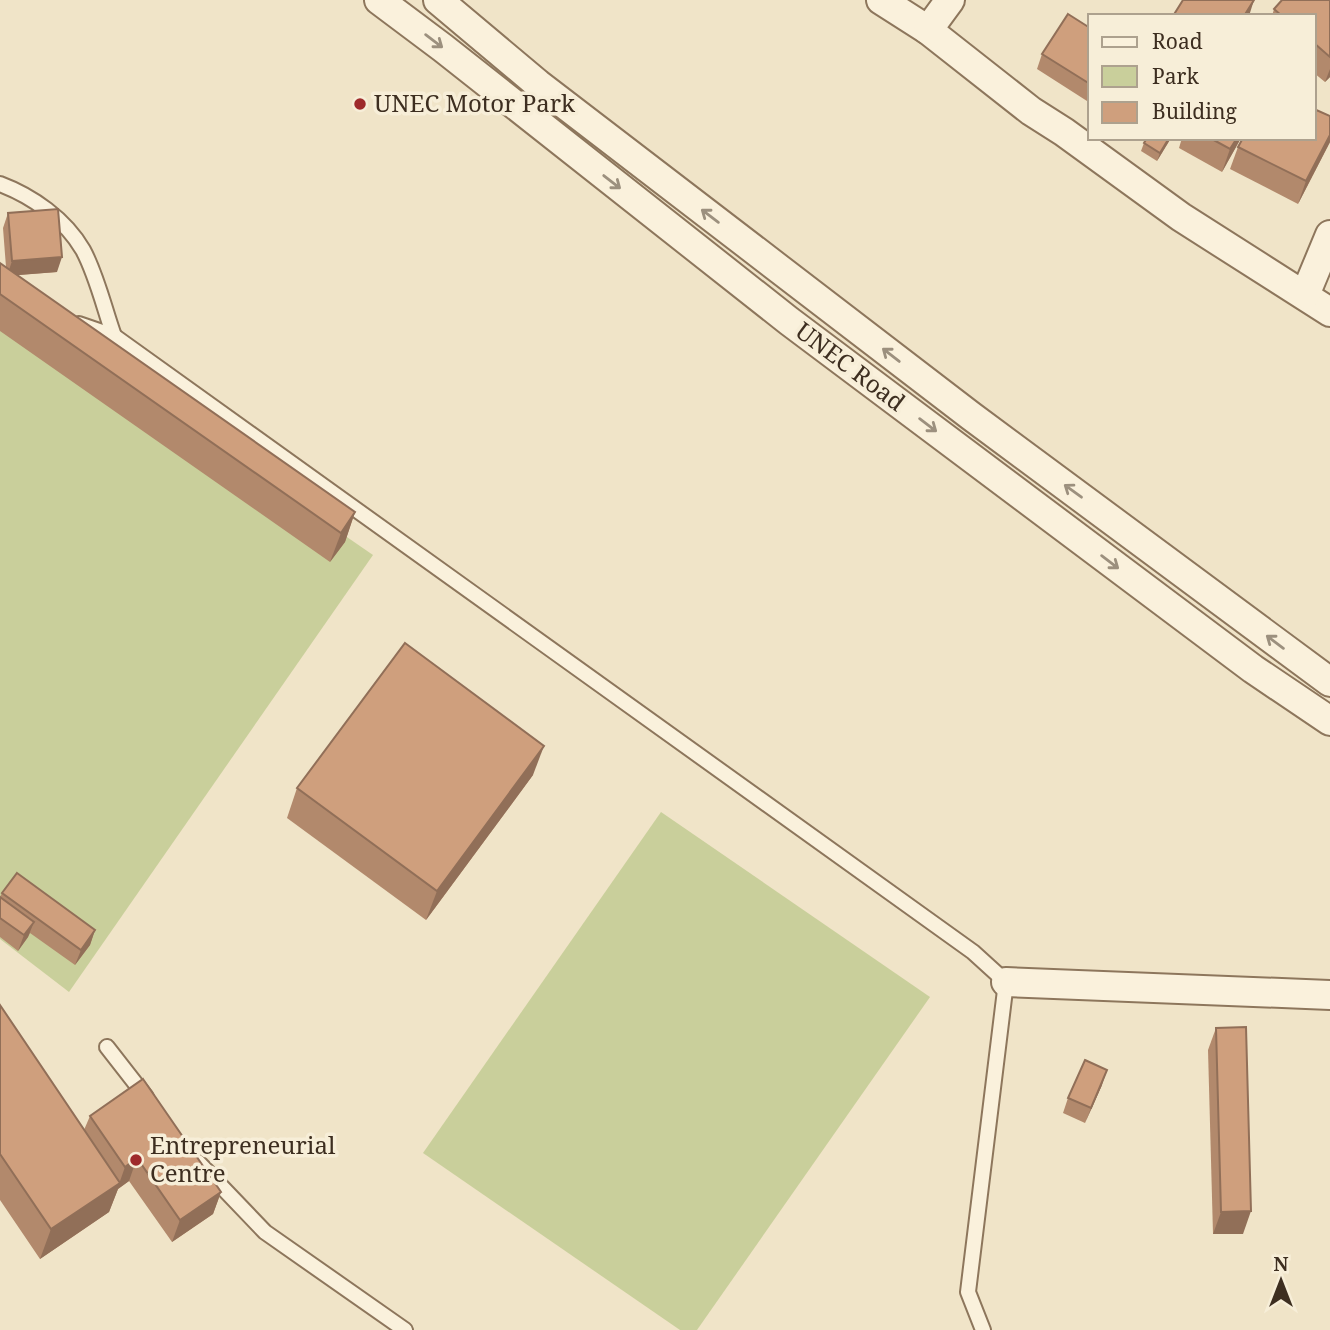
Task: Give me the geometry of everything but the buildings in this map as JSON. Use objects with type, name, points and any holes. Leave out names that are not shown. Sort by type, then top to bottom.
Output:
[{"type":"street","name":"UNEC Road","points":[[379,0],[789,321],[1254,669],[1330,721]]},
{"type":"street","name":"UNEC Road","points":[[438,0],[538,84],[971,416],[1330,682]]},
{"type":"street","points":[[881,0],[928,30],[1031,111],[1181,217],[1330,312]]},
{"type":"street","points":[[928,30],[950,0]]},
{"type":"street","points":[[1305,295],[1330,234]]},
{"type":"street","points":[[789,321],[813,295]]},
{"type":"street","points":[[1006,982],[1330,995]]},
{"type":"lane","points":[[0,184],[23,193],[50,214],[82,249],[114,336]]},
{"type":"lane","points":[[60,315],[114,336],[973,952],[1006,982],[968,1292],[983,1330]]},
{"type":"lane","points":[[107,1047],[158,1112]]},
{"type":"lane","points":[[192,1156],[265,1232],[405,1330]]},
{"type":"green space","points":[[0,298],[373,555],[69,992],[0,939]]},
{"type":"green space","points":[[661,812],[930,997],[697,1330],[680,1330],[423,1153]]},
{"type":"place","name":"UNEC Motor Park","points":[[360,104]]},
{"type":"place","name":"Entrepreneurial Centre","points":[[136,1160]]}]
